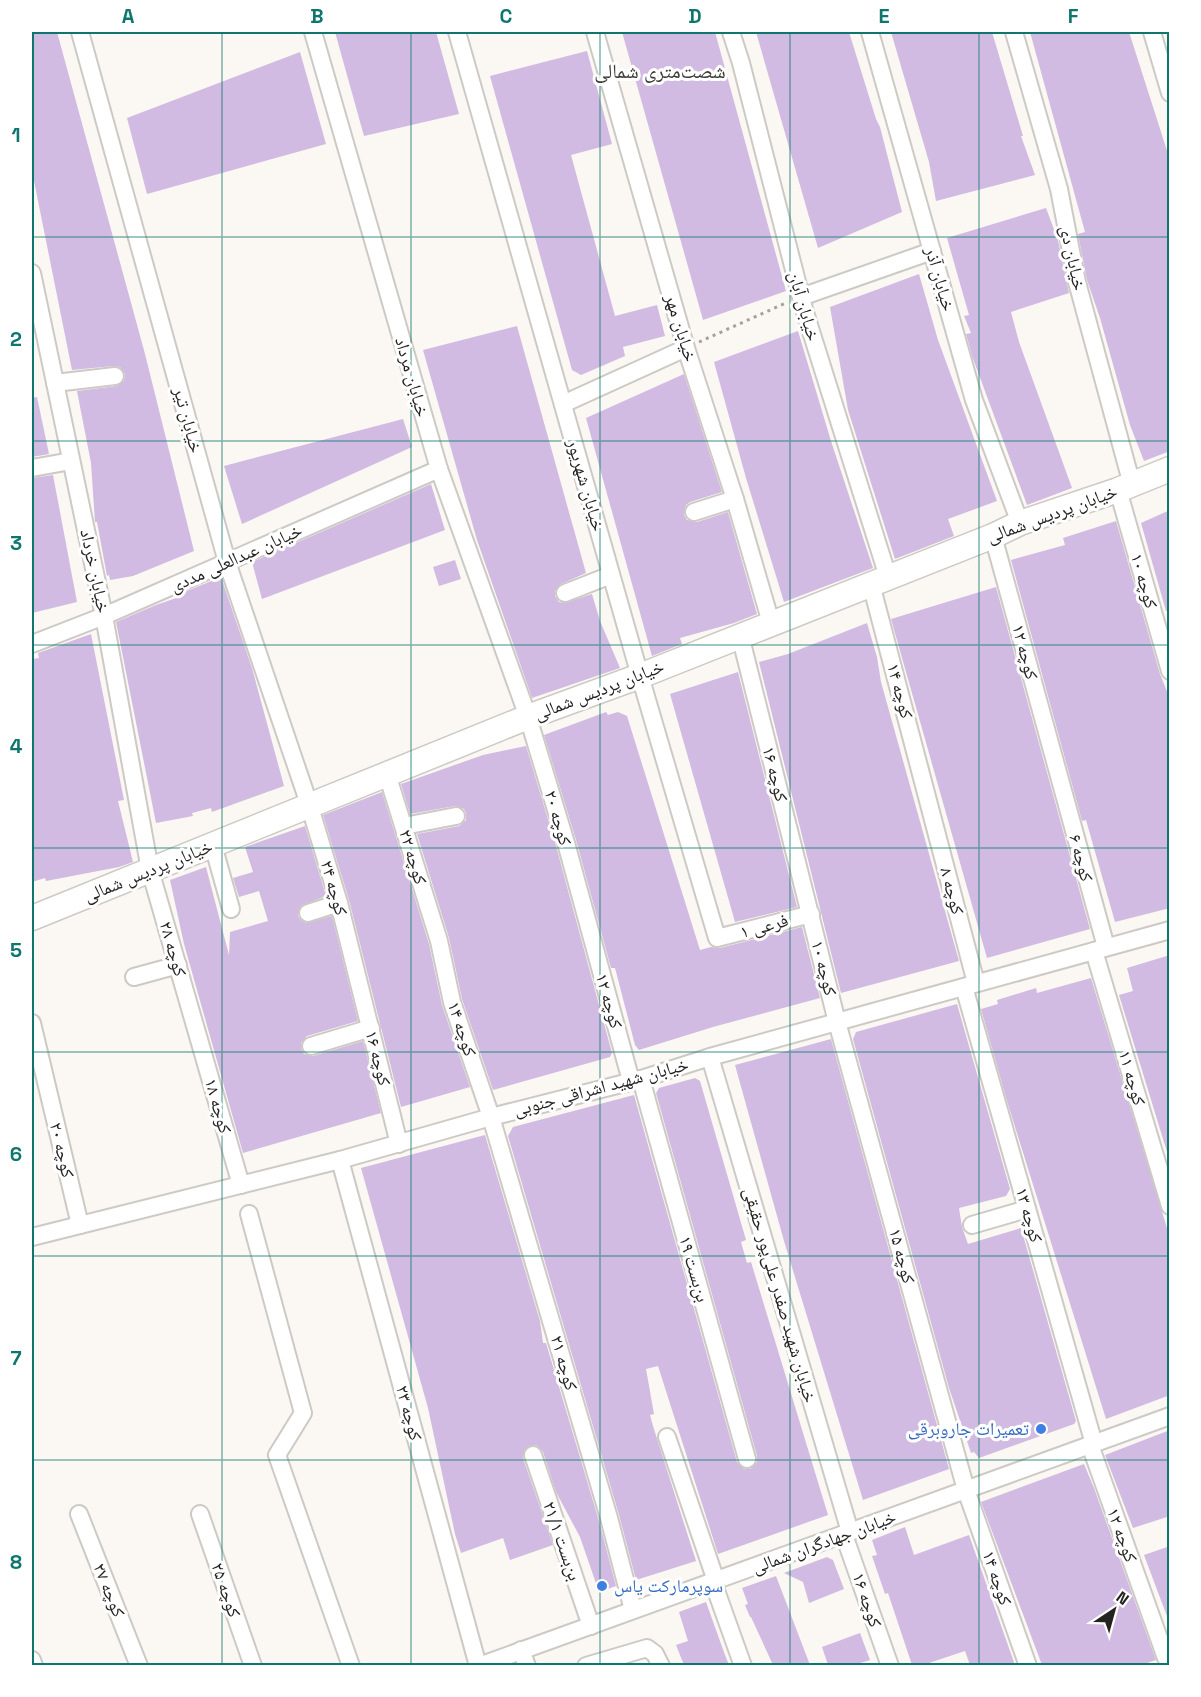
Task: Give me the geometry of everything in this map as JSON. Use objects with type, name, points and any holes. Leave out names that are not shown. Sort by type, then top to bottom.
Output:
[{"type":"street","name":"خیابان تیر","points":[[80,32],[227,562],[309,804]]},
{"type":"street","name":"خیابان مرداد","points":[[313,32],[439,469],[528,717]]},
{"type":"street","name":"خیابان شهریور","points":[[457,32],[717,938]]},
{"type":"street","name":"خیابان مهر","points":[[595,32],[687,348],[771,623]]},
{"type":"street","name":"خیابان آبان","points":[[731,32],[801,297],[880,580]]},
{"type":"street","name":"خیابان آذر","points":[[870,32],[974,399],[1020,523]]},
{"type":"street","name":"خیابان دی","points":[[1014,32],[1059,189],[1077,282],[1125,487]]},
{"type":"street","points":[[1152,32],[1170,93]]},
{"type":"street","points":[[801,297],[932,251]]},
{"type":"street","name":"خیابان خرداد","points":[[32,273],[105,616],[150,870]]},
{"type":"street","points":[[562,404],[687,348]]},
{"type":"street","points":[[55,383],[115,376]]},
{"type":"street","points":[[32,468],[71,461]]},
{"type":"street","name":"خیابان عبدالعلی مددی","points":[[32,644],[105,616],[439,469]]},
{"type":"street","name":"خیابان پردیس شمالی","points":[[32,918],[528,717],[640,676],[993,536],[1020,523],[1170,469]]},
{"type":"street","name":"کوچه ۱۰","points":[[1125,487],[1170,671]]},
{"type":"street","points":[[694,512],[735,499]]},
{"type":"street","name":"کوچه ۱۲","points":[[993,536],[1057,768]]},
{"type":"street","points":[[565,593],[611,575]]},
{"type":"street","name":"کوچه ۱۴","points":[[880,580],[928,798]]},
{"type":"street","name":"کوچه ۱۶","points":[[740,635],[811,914]]},
{"type":"street","name":"کوچه ۲۰","points":[[528,717],[566,843],[586,920]]},
{"type":"street","name":"کوچه ۶","points":[[1057,768],[1100,949]]},
{"type":"street","name":"کوچه ۲۲","points":[[387,774],[439,940]]},
{"type":"street","name":"کوچه ۸","points":[[928,798],[970,985]]},
{"type":"street","name":"کوچه ۲۴","points":[[309,804],[357,972]]},
{"type":"street","points":[[404,826],[456,816]]},
{"type":"street","points":[[213,845],[231,909]]},
{"type":"street","name":"کوچه ۲۸","points":[[150,870],[196,1028]]},
{"type":"street","points":[[308,913],[339,903]]},
{"type":"street","name":"کوچه ۱۰","points":[[811,914],[837,1022]]},
{"type":"street","name":"فرعی ۱","points":[[717,938],[811,914]]},
{"type":"street","name":"کوچه ۱۲","points":[[586,920],[636,1080]]},
{"type":"street","name":"خیابان شهید اشراقی جنوبی","points":[[32,1237],[340,1160],[491,1117],[636,1080],[710,1057],[1170,930]]},
{"type":"street","name":"کوچه ۱۴","points":[[439,940],[452,1002],[491,1117]]},
{"type":"street","name":"کوچه ۱۱","points":[[1100,949],[1170,1206]]},
{"type":"street","points":[[134,977],[178,965]]},
{"type":"street","name":"کوچه ۱۶","points":[[357,972],[399,1144]]},
{"type":"street","name":"کوچه ۱۳","points":[[970,985],[1092,1444]]},
{"type":"street","name":"کوچه ۱۵","points":[[837,1022],[966,1490]]},
{"type":"street","name":"کوچه ۲۰","points":[[32,1023],[80,1225]]},
{"type":"street","name":"کوچه ۱۸","points":[[196,1028],[241,1185]]},
{"type":"street","points":[[311,1046],[370,1028]]},
{"type":"street","name":"خیابان شهید صفدر علی‌پور حقیقی","points":[[710,1057],[847,1533]]},
{"type":"street","name":"بن‌بست ۱۹","points":[[636,1080],[747,1459]]},
{"type":"street","name":"کوچه ۲۱","points":[[491,1117],[609,1518],[633,1610]]},
{"type":"street","name":"کوچه ۲۳","points":[[340,1160],[478,1665]]},
{"type":"street","points":[[972,1225],[1028,1209]]},
{"type":"street","points":[[249,1214],[303,1413],[277,1455],[351,1665]]},
{"type":"street","name":"خیابان جهادگران شمالی","points":[[478,1665],[524,1658],[591,1626],[633,1610],[1170,1416]]},
{"type":"street","points":[[667,1437],[743,1665]]},
{"type":"street","name":"کوچه ۱۲","points":[[1092,1444],[1166,1658]]},
{"type":"street","name":"بن‌بست ۲۱/۱","points":[[533,1455],[591,1626]]},
{"type":"street","name":"کوچه ۱۴","points":[[966,1490],[1028,1665]]},
{"type":"street","name":"کوچه ۲۷","points":[[79,1514],[139,1665]]},
{"type":"street","name":"کوچه ۲۵","points":[[200,1514],[253,1665]]},
{"type":"street","name":"کوچه ۱۶","points":[[847,1533],[890,1665]]},
{"type":"street","points":[[586,1665],[647,1648],[655,1654],[661,1665]]},
{"type":"street","points":[[32,1660],[34,1665]]},
{"type":"path","points":[[687,348],[801,297]]},
{"type":"building","points":[[32,32],[57,32],[145,354],[194,551],[133,576],[110,580],[109,575],[107,576],[97,522],[95,522],[91,463],[77,391],[117,386],[124,381],[125,374],[120,367],[114,366],[72,370],[32,171]]},
{"type":"building","points":[[335,32],[436,32],[459,114],[364,136]]},
{"type":"building","points":[[622,32],[715,32],[786,291],[703,320]]},
{"type":"building","points":[[756,32],[849,32],[880,127],[902,212],[818,248]]},
{"type":"building","points":[[891,32],[992,32],[1023,136],[1021,136],[1035,175],[936,201],[929,162]]},
{"type":"building","points":[[1030,32],[1129,32],[1170,160],[1170,451],[1144,461],[1130,425],[1087,280],[1078,234],[1085,232]]},
{"type":"building","points":[[587,51],[612,144],[571,155],[615,316],[657,305],[665,336],[623,347],[625,356],[581,375],[572,370],[490,76]]},
{"type":"building","points":[[300,52],[326,144],[147,194],[127,118]]},
{"type":"building","points":[[1046,208],[1058,240],[1069,293],[1011,312],[1019,342],[1072,488],[1027,505],[972,356],[966,334],[971,333],[964,316],[969,315],[947,238]]},
{"type":"building","points":[[919,274],[938,340],[997,501],[948,519],[954,536],[895,559],[848,410],[830,307]]},
{"type":"building","points":[[517,326],[586,573],[561,584],[555,591],[555,596],[559,602],[564,603],[592,594],[600,621],[620,668],[532,698],[477,540],[423,350]]},
{"type":"building","points":[[798,331],[873,568],[784,602],[714,362]]},
{"type":"building","points":[[684,374],[722,492],[690,502],[686,505],[684,515],[687,520],[697,522],[728,512],[757,614],[680,638],[682,644],[652,656],[586,418]]},
{"type":"building","points":[[37,397],[49,454],[32,457],[32,398]]},
{"type":"building","points":[[403,419],[412,447],[242,524],[224,466]]},
{"type":"building","points":[[53,475],[77,602],[32,613],[32,478]]},
{"type":"building","points":[[431,484],[445,530],[262,599],[252,562]]},
{"type":"building","points":[[1170,510],[1170,611],[1166,611],[1141,523]]},
{"type":"building","points":[[1116,521],[1160,674],[1170,699],[1170,908],[1115,922],[1086,820],[1082,821],[1011,560],[1065,545],[1063,538]]},
{"type":"building","points":[[455,560],[461,579],[439,586],[433,567]]},
{"type":"building","points":[[221,577],[252,668],[284,786],[212,812],[211,808],[192,813],[193,816],[156,823],[116,622],[182,596],[182,593]]},
{"type":"building","points":[[996,587],[1090,929],[987,958],[891,619]]},
{"type":"building","points":[[867,623],[877,657],[881,682],[959,961],[841,993],[759,662],[788,654]]},
{"type":"building","points":[[91,634],[124,800],[118,801],[133,862],[119,867],[32,882],[32,659],[39,658],[38,653]]},
{"type":"building","points":[[738,672],[797,907],[735,922],[670,694]]},
{"type":"building","points":[[606,712],[608,715],[618,712],[627,716],[700,950],[711,947],[720,948],[802,927],[820,998],[639,1050],[635,1045],[615,968],[611,968],[544,735]]},
{"type":"building","points":[[526,746],[556,846],[612,1053],[610,1057],[493,1090],[462,999],[449,938],[417,834],[459,826],[466,820],[466,813],[464,809],[455,806],[410,814],[401,784],[483,755]]},
{"type":"building","points":[[382,792],[429,944],[442,1005],[470,1087],[401,1107],[349,900],[323,815]]},
{"type":"building","points":[[305,826],[326,896],[301,906],[298,916],[306,923],[332,916],[358,1021],[307,1036],[301,1043],[301,1048],[304,1054],[313,1056],[363,1041],[381,1113],[243,1153],[184,944],[170,880],[206,867],[229,955],[230,932],[268,921],[259,891],[239,897],[233,878],[253,872],[245,847]]},
{"type":"building","points":[[1170,955],[1170,1152],[1167,1152],[1119,995],[1133,991],[1127,968]]},
{"type":"building","points":[[1091,978],[1170,1238],[1170,1395],[1106,1419],[1006,1098],[981,1009],[998,1004],[997,1000],[1036,988],[1037,993]]},
{"type":"building","points":[[957,1004],[1010,1189],[1006,1196],[959,1208],[962,1227],[968,1244],[1021,1228],[1076,1421],[1074,1424],[979,1458],[974,1452],[971,1453],[949,1388],[853,1039],[856,1032]]},
{"type":"building","points":[[831,1039],[949,1469],[863,1500],[784,1241],[735,1065]]},
{"type":"building","points":[[695,1078],[700,1081],[746,1240],[741,1242],[747,1263],[751,1262],[828,1515],[718,1554],[658,1366],[646,1369],[654,1414],[650,1415],[696,1561],[636,1580],[508,1136],[513,1127],[634,1095],[737,1462],[744,1469],[750,1469],[757,1462],[757,1456],[656,1093],[659,1088]]},
{"type":"building","points":[[485,1135],[540,1321],[543,1343],[546,1343],[616,1586],[599,1592],[580,1537],[556,1492],[543,1452],[536,1445],[526,1448],[523,1458],[553,1545],[510,1560],[503,1538],[461,1553],[428,1408],[361,1168]]},
{"type":"building","points":[[1170,1430],[1170,1516],[1133,1528],[1105,1455]]},
{"type":"building","points":[[1084,1464],[1156,1660],[1141,1665],[1042,1665],[981,1502]]},
{"type":"building","points":[[905,1527],[914,1555],[969,1535],[1015,1665],[970,1665],[965,1651],[923,1665],[912,1665],[888,1593],[885,1594],[872,1556],[877,1555],[872,1540]]},
{"type":"building","points":[[1170,1546],[1170,1619],[1168,1619],[1144,1555]]},
{"type":"building","points":[[827,1557],[833,1560],[844,1589],[809,1603],[803,1582],[784,1573]]},
{"type":"building","points":[[776,1576],[810,1665],[773,1665],[745,1605],[748,1604],[742,1588]]},
{"type":"building","points":[[706,1602],[729,1665],[684,1665],[676,1645],[688,1641],[679,1612]]},
{"type":"building","points":[[860,1633],[870,1660],[854,1665],[828,1665],[822,1647]]},
{"type":"place","name":"تعمیرات جاروبرقی","points":[[1041,1429]]},
{"type":"place","name":"سوپرمارکت یاس","points":[[602,1586]]},
{"type":"district","name":"شصت‌متری شمالی","points":[[660,71]]}]
